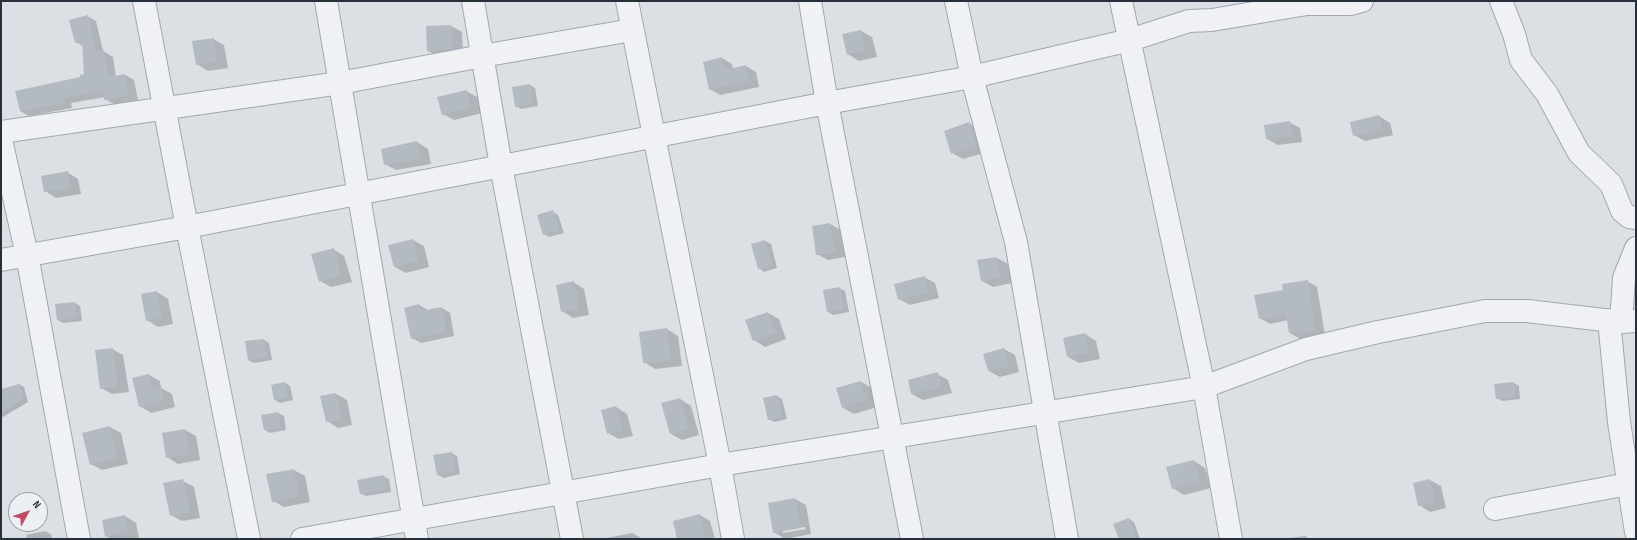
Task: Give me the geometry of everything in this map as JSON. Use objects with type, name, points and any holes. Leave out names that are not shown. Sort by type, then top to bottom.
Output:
[{"type":"street","points":[[144,1],[249,539]]},
{"type":"street","points":[[326,1],[360,194],[415,529]]},
{"type":"street","points":[[473,1],[501,166],[572,539]]},
{"type":"street","points":[[627,1],[720,465],[733,539]]},
{"type":"street","points":[[810,1],[827,103],[912,539]]},
{"type":"street","points":[[956,1],[972,77],[1016,242],[1044,413],[1067,539]]},
{"type":"street","points":[[1120,1],[1130,40],[1204,387],[1231,539]]},
{"type":"street","points":[[1,260],[187,227],[654,136],[972,77],[1130,40],[1189,21],[1212,20],[1307,3],[1351,4],[1362,1]]},
{"type":"street","points":[[1501,1],[1514,34],[1521,60],[1547,94],[1579,153],[1611,184],[1622,211],[1629,217],[1636,218]]},
{"type":"street","points":[[1,132],[340,84],[482,56],[632,30]]},
{"type":"street","points":[[1,140],[27,255],[79,539]]},
{"type":"street","points":[[1636,248],[1624,278],[1618,422],[1636,532]]},
{"type":"street","points":[[302,539],[415,529],[564,493],[720,465],[1204,387],[1306,349],[1378,332],[1484,311],[1527,311],[1622,321]]},
{"type":"street","points":[[1495,509],[1628,484]]},
{"type":"building","points":[[88,15],[96,51],[104,50],[108,77],[125,74],[129,95],[104,100],[103,91],[63,98],[64,103],[20,111],[15,91],[80,77],[80,75],[84,74],[82,41],[75,43],[69,20]]},
{"type":"building","points":[[451,25],[453,49],[427,51],[426,26]]},
{"type":"building","points":[[861,30],[866,51],[847,55],[842,34]]},
{"type":"building","points":[[214,38],[217,62],[196,65],[192,41]]},
{"type":"building","points":[[722,57],[725,70],[746,65],[750,81],[709,90],[703,62]]},
{"type":"building","points":[[530,84],[533,103],[515,107],[512,87]]},
{"type":"building","points":[[467,90],[471,107],[442,115],[437,97]]},
{"type":"building","points":[[1379,115],[1382,129],[1353,136],[1350,122]]},
{"type":"building","points":[[1290,121],[1292,136],[1266,139],[1264,125]]},
{"type":"building","points":[[969,122],[977,145],[951,154],[944,131]]},
{"type":"building","points":[[417,141],[421,158],[384,165],[381,149]]},
{"type":"building","points":[[68,171],[70,188],[44,192],[41,176]]},
{"type":"building","points":[[553,210],[559,230],[543,235],[537,215]]},
{"type":"building","points":[[830,223],[835,252],[816,255],[812,226]]},
{"type":"building","points":[[413,239],[418,261],[394,267],[388,245]]},
{"type":"building","points":[[765,240],[772,265],[758,269],[751,244]]},
{"type":"building","points":[[334,248],[341,275],[319,282],[311,254]]},
{"type":"building","points":[[997,257],[1001,277],[981,281],[977,260]]},
{"type":"building","points":[[925,276],[929,292],[898,300],[894,284]]},
{"type":"building","points":[[1308,280],[1315,330],[1289,333],[1286,314],[1259,319],[1254,295],[1283,290],[1282,284]]},
{"type":"building","points":[[574,281],[579,309],[561,312],[556,285]]},
{"type":"building","points":[[840,287],[844,309],[827,312],[823,290]]},
{"type":"building","points":[[157,291],[162,318],[146,321],[141,294]]},
{"type":"building","points":[[75,302],[77,318],[57,320],[55,304]]},
{"type":"building","points":[[419,304],[421,311],[442,307],[446,331],[411,339],[404,308]]},
{"type":"building","points":[[768,312],[776,333],[753,341],[745,320]]},
{"type":"building","points":[[667,328],[671,360],[643,363],[639,332]]},
{"type":"building","points":[[1085,333],[1089,353],[1067,357],[1063,338]]},
{"type":"building","points":[[264,339],[267,358],[248,360],[245,341]]},
{"type":"building","points":[[113,348],[118,386],[100,389],[95,350]]},
{"type":"building","points":[[1004,348],[1009,366],[988,371],[983,354]]},
{"type":"building","points":[[938,372],[941,387],[911,394],[908,380]]},
{"type":"building","points":[[149,374],[152,389],[161,386],[164,401],[139,407],[132,378]]},
{"type":"building","points":[[861,381],[867,400],[842,408],[836,388]]},
{"type":"building","points":[[285,382],[288,398],[274,400],[271,385]]},
{"type":"building","points":[[1514,382],[1515,397],[1496,399],[1494,384]]},
{"type":"building","points":[[19,384],[24,399],[1,412],[1,389]]},
{"type":"building","points":[[336,393],[342,419],[326,422],[320,396]]},
{"type":"building","points":[[777,395],[782,417],[768,420],[763,398]]},
{"type":"building","points":[[680,398],[688,429],[670,434],[661,403]]},
{"type":"building","points":[[616,406],[623,430],[607,434],[601,410]]},
{"type":"building","points":[[278,412],[281,427],[264,430],[261,415]]},
{"type":"building","points":[[110,426],[118,458],[90,465],[82,433]]},
{"type":"building","points":[[185,429],[190,454],[166,458],[162,433]]},
{"type":"building","points":[[452,452],[456,472],[437,475],[433,455]]},
{"type":"building","points":[[1194,460],[1200,482],[1172,489],[1166,467]]},
{"type":"building","points":[[294,469],[299,496],[272,502],[266,474]]},
{"type":"building","points":[[384,475],[386,489],[360,494],[357,480]]},
{"type":"building","points":[[183,479],[190,512],[170,516],[163,483]]},
{"type":"building","points":[[1430,479],[1435,502],[1418,506],[1413,483]]},
{"type":"building","points":[[795,498],[801,528],[773,533],[768,503]]},
{"type":"building","points":[[700,514],[706,539],[677,539],[673,521]]},
{"type":"building","points":[[125,515],[129,532],[105,537],[102,520]]},
{"type":"building","points":[[1129,518],[1137,539],[1119,539],[1113,524]]}]
